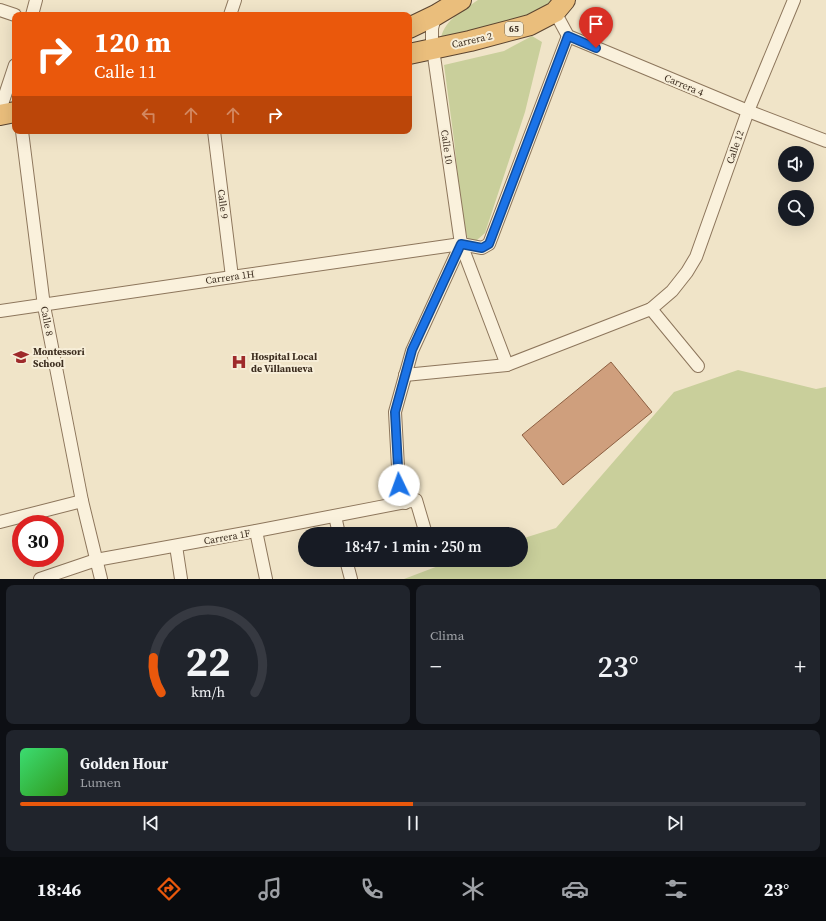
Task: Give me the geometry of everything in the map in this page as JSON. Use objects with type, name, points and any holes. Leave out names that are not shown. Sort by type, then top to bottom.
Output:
[{"type":"highway","points":[[412,27],[436,15],[456,2]]},
{"type":"highway","name":"Carrera 2","points":[[412,53],[491,36],[530,25],[560,6]]},
{"type":"highway","points":[[0,115],[12,113]]},
{"type":"street","points":[[33,12],[36,0]]},
{"type":"street","points":[[231,12],[235,0]]},
{"type":"street","name":"Calle 12","points":[[405,375],[507,365],[651,309],[672,291],[687,272],[696,257],[748,111],[794,0]]},
{"type":"street","points":[[560,6],[568,36]]},
{"type":"street","points":[[0,10],[12,14]]},
{"type":"street","name":"Calle 10","points":[[436,15],[432,28],[433,49],[461,244],[507,365]]},
{"type":"street","name":"Carrera 4","points":[[568,36],[748,111],[826,141]]},
{"type":"street","name":"Carrera 1H","points":[[0,311],[44,306],[461,244],[482,248],[489,244],[568,36]]},
{"type":"street","points":[[0,110],[12,74]]},
{"type":"street","name":"Calle 8","points":[[22,134],[44,306],[82,501],[101,579]]},
{"type":"street","name":"Calle 9","points":[[214,134],[232,277]]},
{"type":"street","points":[[422,527],[410,502],[399,485],[395,412],[412,350],[461,244]]},
{"type":"street","points":[[651,309],[698,366]]},
{"type":"street","points":[[0,522],[82,501]]},
{"type":"street","name":"Carrera 1F","points":[[40,579],[96,560],[410,502]]},
{"type":"street","points":[[335,516],[337,527]]},
{"type":"street","points":[[256,531],[266,579]]},
{"type":"street","points":[[176,546],[181,579]]},
{"type":"street","points":[[348,567],[351,579]]},
{"type":"green space","points":[[478,0],[558,0],[543,15],[441,38],[446,25],[461,11]]},
{"type":"green space","points":[[532,36],[542,42],[525,112],[485,233],[477,240],[468,240],[462,215],[444,65],[504,51]]},
{"type":"green space","points":[[738,370],[816,389],[826,387],[826,579],[404,579],[436,567],[528,567],[528,537],[556,528],[674,392]]},
{"type":"building","points":[[611,362],[652,412],[563,485],[522,435]]},
{"type":"place","name":"Montessori School","points":[[21,357]]},
{"type":"place","name":"Hospital Local de Villanueva","points":[[239,362]]},
{"type":"route","points":[[399,485],[395,412],[412,350],[461,244],[482,248],[489,244],[568,36],[596,48]]}]
